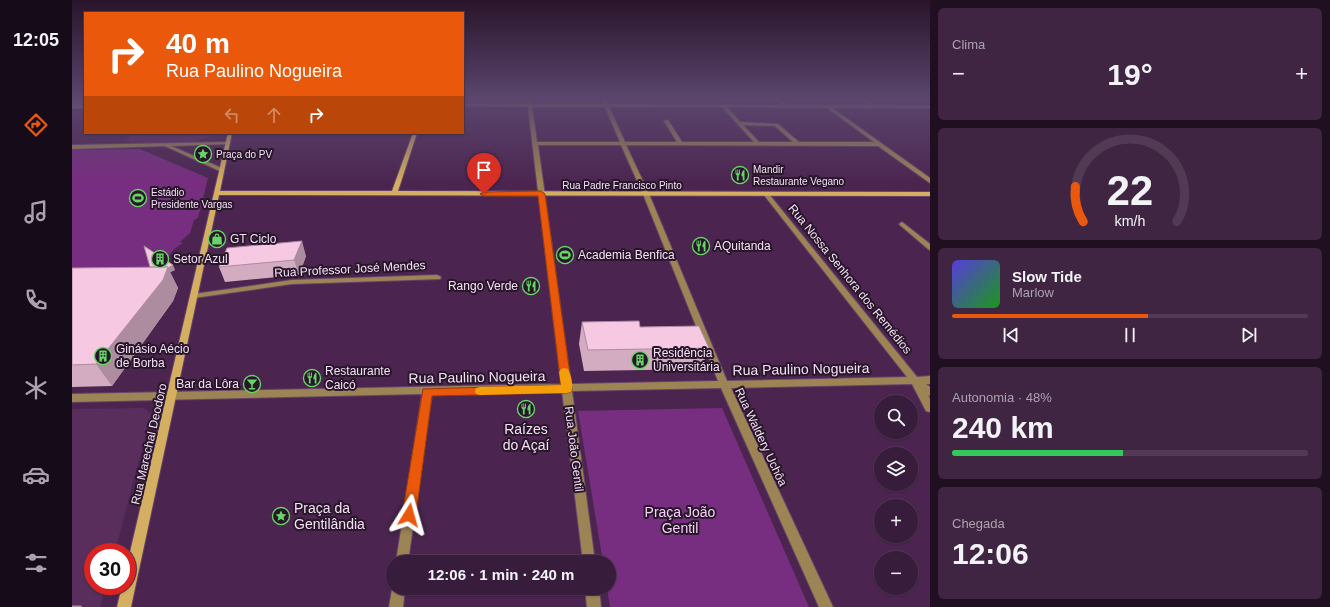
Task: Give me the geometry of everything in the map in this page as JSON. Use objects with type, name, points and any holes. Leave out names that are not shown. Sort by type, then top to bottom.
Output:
[{"type":"street","name":"Rua João Gentil","points":[[533,126],[588,555]]},
{"type":"street","name":"Rua Waldery Uchôa","points":[[616,126],[646,194],[724,384],[826,607]]},
{"type":"street","points":[[669,126],[680,143]]},
{"type":"street","points":[[742,126],[758,144]]},
{"type":"street","points":[[778,126],[798,144]]},
{"type":"street","points":[[855,126],[930,181]]},
{"type":"street","name":"Rua Marechal Deodoro","points":[[124,607],[218,193],[230,134]]},
{"type":"street","points":[[394,194],[415,134]]},
{"type":"street","points":[[72,146],[228,143]]},
{"type":"street","points":[[535,143],[879,144]]},
{"type":"street","points":[[164,144],[222,170]]},
{"type":"street","name":"Rua Padre Francisco Pinto","points":[[218,193],[930,194]]},
{"type":"street","name":"Rua Nossa Senhora dos Remédios","points":[[766,194],[915,381],[930,408]]},
{"type":"street","points":[[902,224],[930,248]]},
{"type":"street","name":"Rua Professor José Mendes","points":[[194,296],[292,282],[437,277]]},
{"type":"street","name":"Rua Paulino Nogueira","points":[[72,398],[427,392],[930,380]]},
{"type":"street","name":"Rua Nossa Senhora dos Remédios","points":[[915,381],[930,392]]},
{"type":"street","points":[[403,555],[427,392]]},
{"type":"street","points":[[396,607],[397,595]]},
{"type":"street","points":[[593,595],[594,607]]},
{"type":"shaded area","points":[[131,134],[214,134],[213,136],[191,142],[126,142]]},
{"type":"shaded area","points":[[144,408],[151,414],[117,543],[84,543],[84,595],[103,595],[100,607],[72,607],[72,409]]},
{"type":"green space","name":"Estádio Presidente Vargas","points":[[140,149],[208,178],[198,218],[194,220],[190,233],[180,242],[183,243],[169,256],[168,263],[175,270],[168,274],[165,282],[72,285],[72,150]]},
{"type":"green space","name":"Praça João Gentil","points":[[722,408],[809,607],[610,607],[608,595],[616,595],[616,555],[602,555],[578,411]]},
{"type":"building","points":[[302,241],[294,260],[219,267],[227,248]]},
{"type":"building","points":[[144,246],[173,265],[168,268],[150,267]]},
{"type":"building","points":[[168,267],[163,280],[96,364],[72,365],[72,268]]},
{"type":"building","points":[[639,321],[640,327],[699,326],[709,348],[588,350],[582,322]]},
{"type":"slow traffic","points":[[480,391],[567,389],[564,372]]},
{"type":"place","name":"Praça do PV","points":[[203,154]]},
{"type":"place","name":"Mandir Restaurante Vegano","points":[[740,175]]},
{"type":"place","name":"Estádio Presidente Vargas","points":[[138,198]]},
{"type":"place","name":"GT Ciclo","points":[[217,239]]},
{"type":"place","name":"AQuitanda","points":[[701,246]]},
{"type":"place","name":"Academia Benfica","points":[[565,255]]},
{"type":"place","name":"Setor Azul","points":[[160,259]]},
{"type":"place","name":"Rango Verde","points":[[531,286]]},
{"type":"place","name":"Ginásio Aécio de Borba","points":[[103,356]]},
{"type":"place","name":"Residência Universitária","points":[[640,360]]},
{"type":"place","name":"Restaurante Caicó","points":[[312,378]]},
{"type":"place","name":"Bar da Lôra","points":[[252,384]]},
{"type":"place","name":"Raízes do Açaí","points":[[526,409]]},
{"type":"place","name":"Praça da Gentilândia","points":[[281,516]]},
{"type":"route","points":[[409,515],[427,392],[567,389],[541,194],[484,194]]}]
